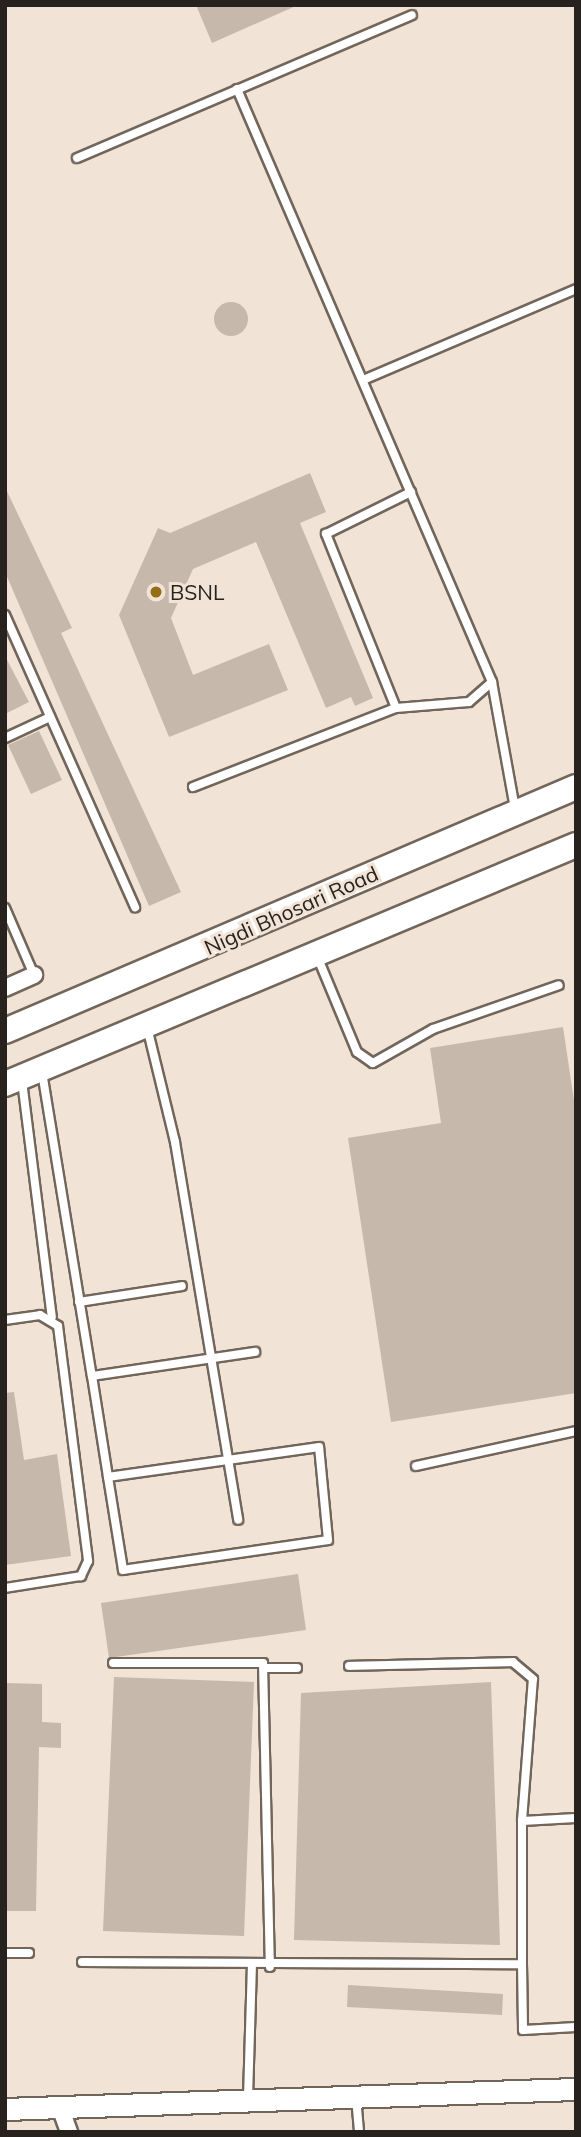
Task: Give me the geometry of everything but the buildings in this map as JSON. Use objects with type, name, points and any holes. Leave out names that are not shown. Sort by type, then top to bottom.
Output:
[{"type":"main road","name":"Nigdi Bhosari Road","points":[[5,1031],[576,787]]},
{"type":"main road","points":[[23,1077],[315,952],[576,845]]},
{"type":"street","points":[[5,988],[34,975]]},
{"type":"street","points":[[5,2109],[576,2089]]},
{"type":"street","points":[[60,2107],[69,2132]]},
{"type":"lane","points":[[77,158],[412,15]]},
{"type":"lane","points":[[237,89],[492,682],[494,717],[516,812]]},
{"type":"lane","points":[[363,380],[576,289]]},
{"type":"lane","points":[[396,708],[326,534],[411,492]]},
{"type":"lane","points":[[5,615],[135,907]]},
{"type":"lane","points":[[193,787],[396,708],[469,702],[492,682]]},
{"type":"lane","points":[[5,738],[50,717]]},
{"type":"lane","points":[[5,908],[34,975]]},
{"type":"lane","points":[[315,952],[357,1052],[373,1063],[433,1029],[559,985]]},
{"type":"lane","points":[[146,1024],[175,1142],[238,1520]]},
{"type":"lane","points":[[23,1077],[79,1302],[123,1570],[328,1540],[319,1447],[108,1477]]},
{"type":"lane","points":[[5,1588],[81,1576],[88,1568],[52,1317],[23,1077]]},
{"type":"lane","points":[[79,1302],[183,1286]]},
{"type":"lane","points":[[5,1320],[52,1317]]},
{"type":"lane","points":[[92,1376],[255,1352]]},
{"type":"lane","points":[[416,1466],[576,1431]]},
{"type":"lane","points":[[113,1663],[256,1660],[265,1668],[297,1668]]},
{"type":"lane","points":[[349,1666],[513,1662],[528,1671],[522,1821],[523,2031],[576,2027]]},
{"type":"lane","points":[[265,1668],[270,1967]]},
{"type":"lane","points":[[522,1821],[576,1818]]},
{"type":"lane","points":[[5,1952],[29,1953]]},
{"type":"lane","points":[[82,1962],[270,1967],[522,1964]]},
{"type":"lane","points":[[248,2101],[252,1966]]},
{"type":"lane","points":[[356,2096],[359,2132]]},
{"type":"place","name":"BSNL","points":[[156,592]]}]
